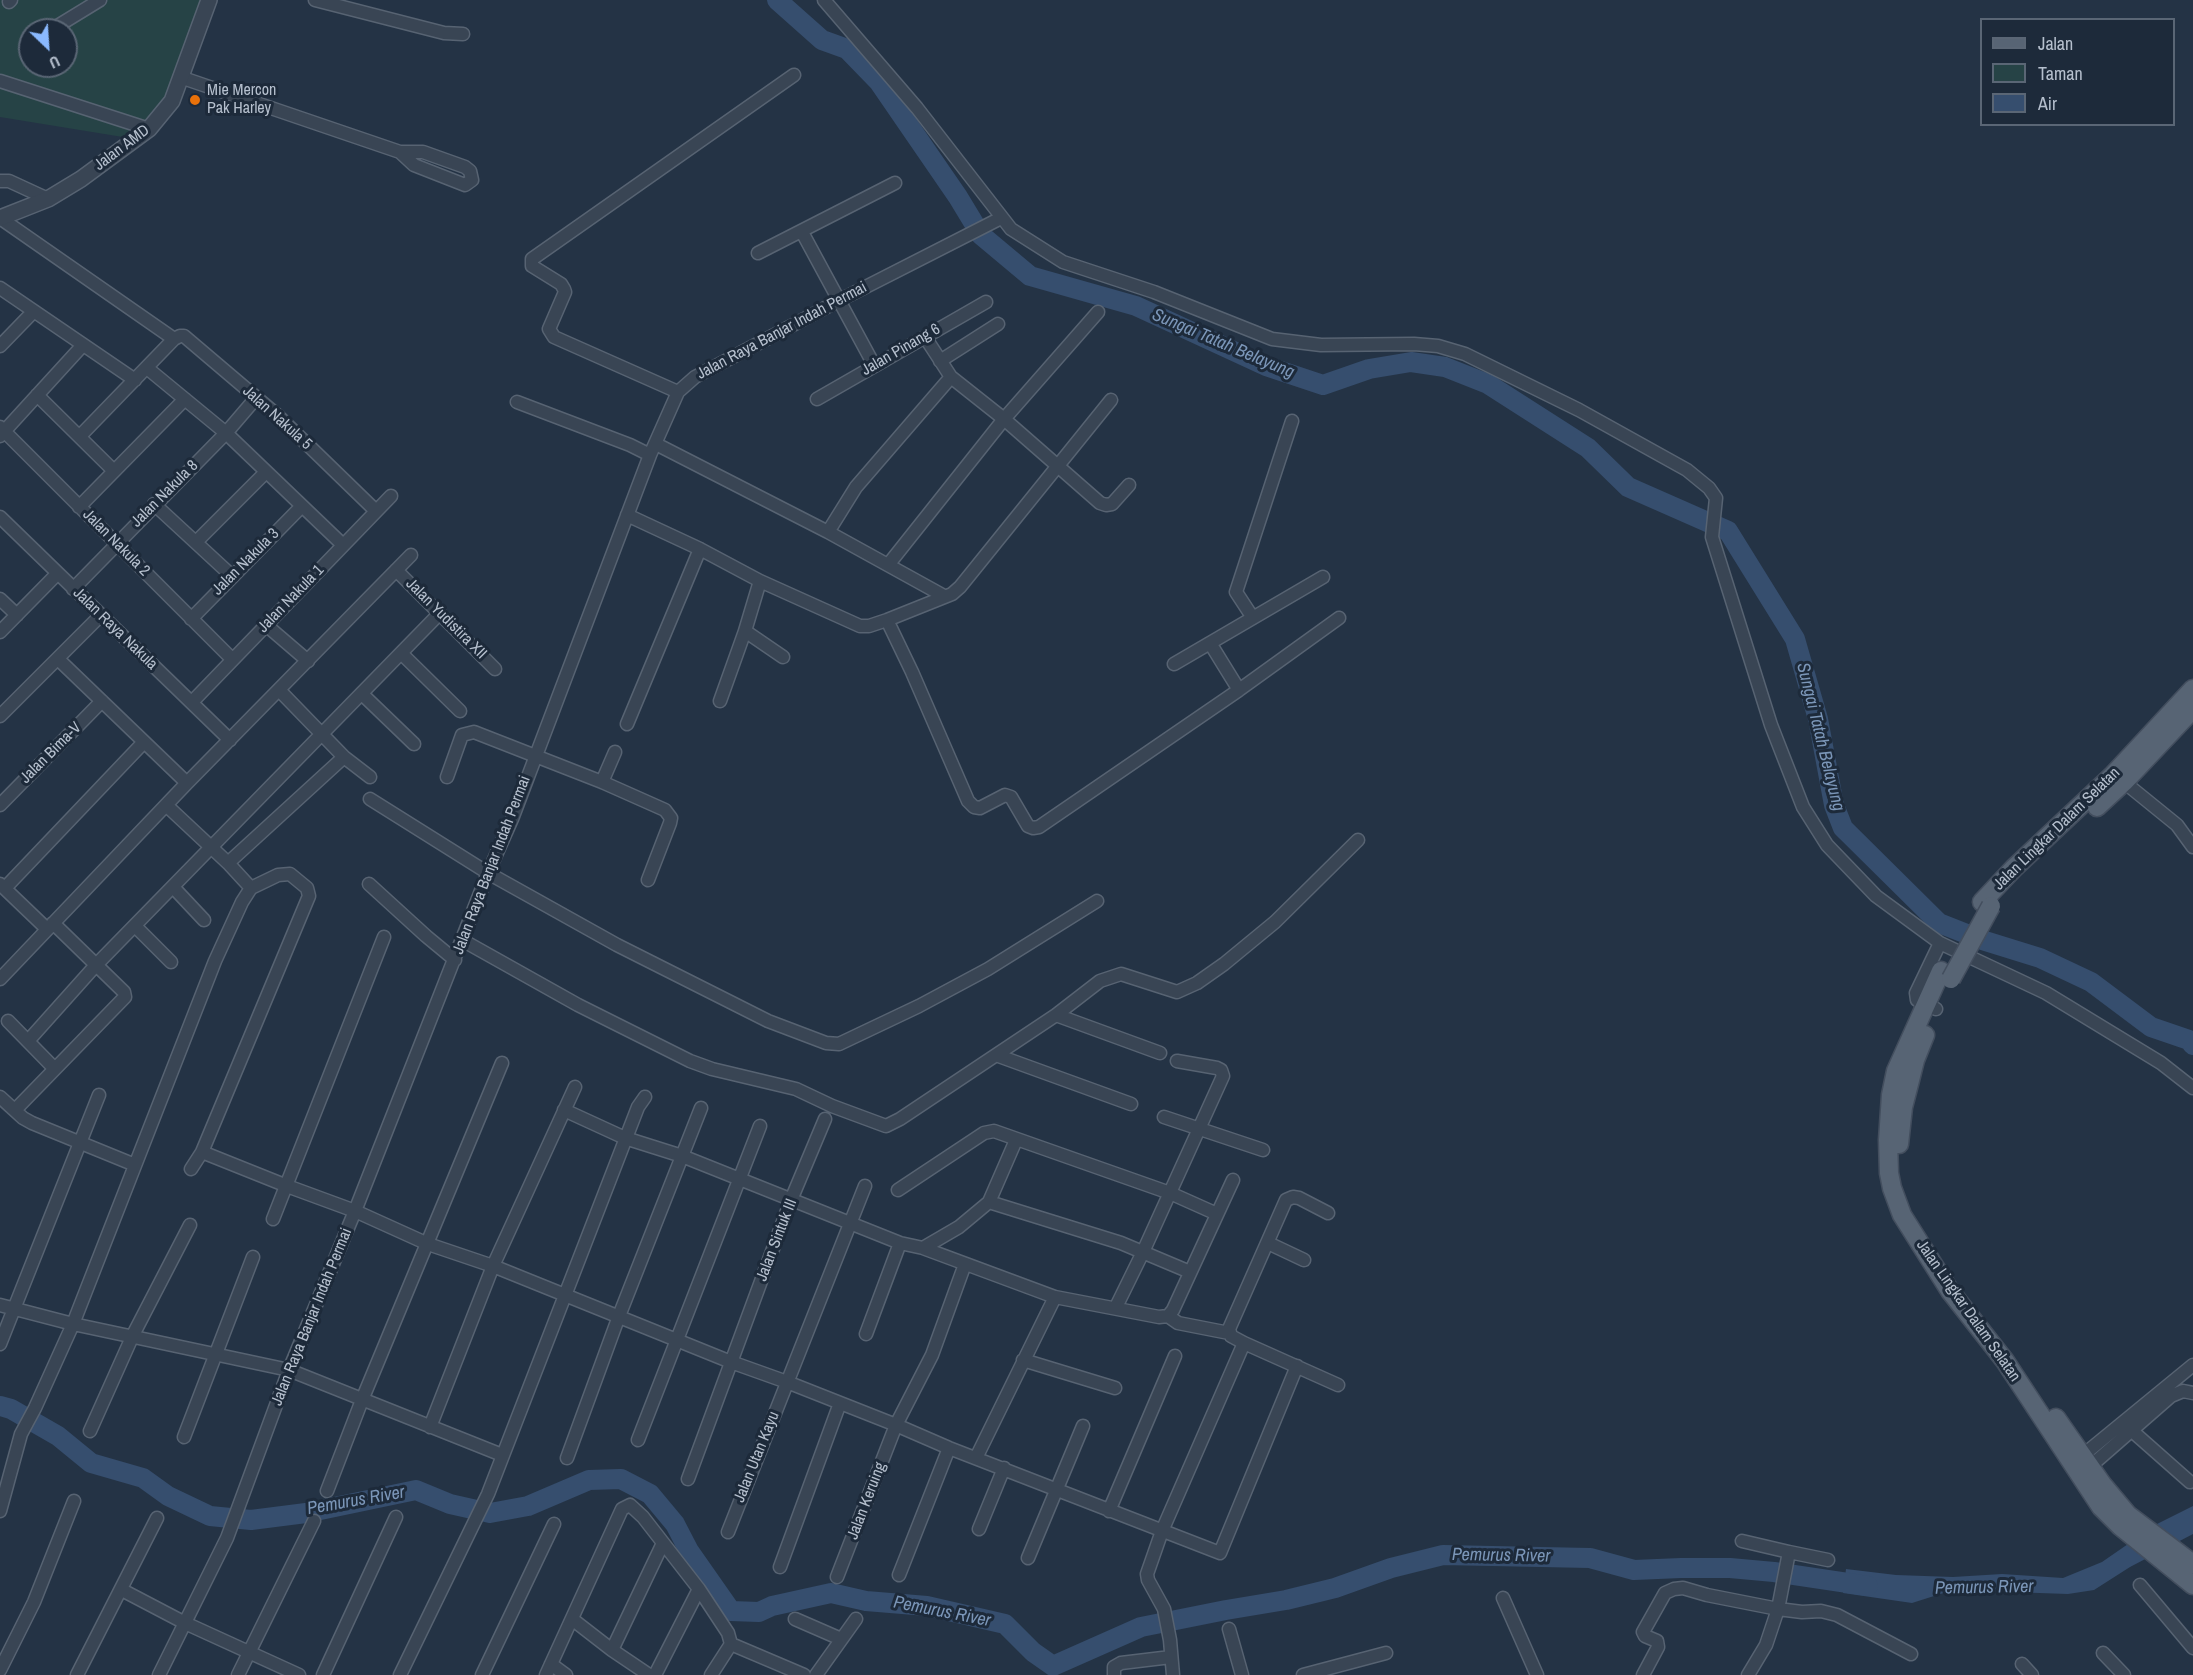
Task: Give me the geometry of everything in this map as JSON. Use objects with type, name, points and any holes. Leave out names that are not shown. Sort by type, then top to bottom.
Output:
[{"type":"main road","name":"Jalan Lingkar Dalam Selatan","points":[[2189,1572],[2124,1521],[2114,1500],[2084,1466],[2012,1355],[1968,1298],[1909,1206],[1901,1181],[1899,1147],[1900,1091],[1915,1059],[1931,1007],[1946,975],[1986,904],[2014,868],[2114,775],[2193,689]]},
{"type":"main road","name":"Jalan Lingkar Dalam Selatan","points":[[1986,904],[2000,895],[2124,782],[2193,709]]},
{"type":"street","points":[[71,18],[100,0]]},
{"type":"street","name":"Jalan AMD","points":[[0,218],[48,199],[81,179],[149,129],[167,109],[209,0]]},
{"type":"street","points":[[315,0],[444,33],[463,33]]},
{"type":"street","points":[[824,0],[917,108],[996,220],[1063,262],[1154,292],[1272,339],[1321,345],[1414,344],[1438,346],[1465,354],[1579,410],[1687,471],[1709,488],[1716,498],[1712,537],[1771,724],[1809,820],[1827,845],[1876,896],[1940,943],[2046,993],[2162,1063],[2193,1088]]},
{"type":"street","points":[[678,392],[554,337],[550,332],[550,326],[565,292],[561,284],[532,267],[532,259],[794,75]]},
{"type":"street","points":[[180,77],[400,152],[423,152],[465,166],[470,171],[472,180],[465,185],[414,165],[400,152]]},
{"type":"street","points":[[0,81],[149,129]]},
{"type":"street","points":[[0,181],[9,182],[48,199]]},
{"type":"street","points":[[758,253],[896,183]]},
{"type":"street","points":[[0,218],[174,339],[80,436]]},
{"type":"street","name":"Jalan Raya Banjar Indah Permai","points":[[159,1675],[227,1538],[289,1370],[355,1211],[488,873],[512,819],[627,515],[678,392],[696,377],[996,220]]},
{"type":"street","points":[[802,232],[874,365]]},
{"type":"street","points":[[0,288],[135,380]]},
{"type":"street","name":"Jalan Pinang 6","points":[[817,399],[986,302]]},
{"type":"street","points":[[0,346],[34,311]]},
{"type":"street","points":[[888,566],[1004,419],[1098,312]]},
{"type":"street","points":[[940,361],[998,324]]},
{"type":"street","name":"Jalan Nakula 5","points":[[174,339],[184,336],[256,398],[376,511]]},
{"type":"street","points":[[925,337],[951,377],[1004,419],[1100,503],[1106,506],[1112,504],[1129,485]]},
{"type":"street","points":[[1,431],[83,345]]},
{"type":"street","points":[[147,368],[226,433],[343,545]]},
{"type":"street","points":[[828,532],[856,487],[951,377]]},
{"type":"street","points":[[36,395],[114,471]]},
{"type":"street","name":"Jalan Nakula 8","points":[[72,589],[226,433],[256,398]]},
{"type":"street","points":[[79,507],[185,399]]},
{"type":"street","points":[[627,515],[700,549],[760,581],[854,624],[869,626],[956,592],[1111,400]]},
{"type":"street","points":[[517,402],[630,445],[653,450],[828,532],[944,596]]},
{"type":"street","points":[[1253,618],[1236,592],[1292,421]]},
{"type":"street","name":"Jalan Nakula 2","points":[[1,431],[232,660]]},
{"type":"street","points":[[196,542],[266,472]]},
{"type":"street","name":"Jalan Nakula 1","points":[[192,702],[391,496]]},
{"type":"street","points":[[154,504],[232,576]]},
{"type":"street","name":"Jalan Nakula 3","points":[[191,619],[301,507]]},
{"type":"street","name":"Jalan Raya Nakula","points":[[0,517],[230,740]]},
{"type":"street","points":[[627,724],[700,549]]},
{"type":"street","points":[[2,971],[50,926],[411,555]]},
{"type":"street","name":"Jalan Yudistira XII","points":[[396,570],[495,669]]},
{"type":"street","points":[[0,632],[57,574]]},
{"type":"street","points":[[1174,664],[1323,577]]},
{"type":"street","points":[[720,701],[760,581]]},
{"type":"street","points":[[0,599],[17,615]]},
{"type":"street","points":[[28,1041],[96,965],[213,848],[440,613]]},
{"type":"street","points":[[0,716],[101,615]]},
{"type":"street","points":[[887,620],[968,801],[974,807],[980,808],[1005,795],[1011,797],[1028,826],[1033,828],[1039,827],[1239,690],[1339,618]]},
{"type":"street","points":[[266,625],[308,661]]},
{"type":"street","points":[[745,631],[783,657]]},
{"type":"street","points":[[1210,643],[1239,690]]},
{"type":"street","points":[[402,654],[460,711]]},
{"type":"street","points":[[58,659],[187,783]]},
{"type":"street","points":[[279,690],[322,736],[370,777]]},
{"type":"street","points":[[362,694],[414,744]]},
{"type":"street","name":"Jalan Bima-V","points":[[0,804],[102,701]]},
{"type":"street","points":[[447,777],[462,735],[474,732],[602,782],[665,810],[670,814],[670,823],[648,880]]},
{"type":"street","points":[[15,1110],[125,997],[124,992],[96,965],[2,886],[144,742]]},
{"type":"street","points":[[602,782],[615,752]]},
{"type":"street","points":[[228,863],[344,757]]},
{"type":"street","points":[[2124,782],[2177,825],[2193,847]]},
{"type":"street","points":[[370,799],[488,873],[697,986],[768,1021],[819,1042],[833,1044],[919,1006],[988,969],[1097,901]]},
{"type":"street","points":[[166,805],[213,848],[251,888]]},
{"type":"street","points":[[462,940],[578,1005],[690,1060],[712,1069],[796,1089],[832,1106],[886,1126],[1056,1015],[1100,981],[1121,974],[1177,992],[1197,983],[1275,922],[1358,840]]},
{"type":"street","points":[[0,1511],[21,1434],[73,1324],[215,961],[242,902],[251,888],[278,875],[290,874],[307,888],[309,896],[202,1152],[190,1169]]},
{"type":"street","points":[[369,884],[455,960]]},
{"type":"street","points":[[174,887],[204,920]]},
{"type":"street","points":[[135,927],[171,962]]},
{"type":"street","points":[[273,1219],[384,937]]},
{"type":"street","points":[[1931,1007],[1917,1000],[1916,993],[1940,943]]},
{"type":"street","points":[[1056,1015],[1160,1053]]},
{"type":"street","points":[[8,1021],[54,1068]]},
{"type":"street","points":[[996,1055],[1131,1104]]},
{"type":"street","points":[[1116,1307],[1223,1076],[1216,1068],[1177,1061]]},
{"type":"street","points":[[327,1491],[362,1400],[502,1063]]},
{"type":"street","points":[[430,1427],[493,1266],[575,1087]]},
{"type":"street","points":[[0,1344],[99,1095]]},
{"type":"street","points":[[0,1097],[32,1123],[135,1165]]},
{"type":"street","points":[[399,1675],[488,1494],[638,1107],[645,1097]]},
{"type":"street","points":[[567,1458],[619,1316],[701,1108]]},
{"type":"street","points":[[564,1110],[626,1138],[682,1156],[900,1243],[923,1248],[1055,1297],[1159,1317],[1168,1316],[1178,1323],[1229,1333],[1244,1343],[1338,1385]]},
{"type":"street","points":[[1164,1117],[1263,1150]]},
{"type":"street","name":"Jalan Sintuk III","points":[[688,1479],[791,1200],[825,1119]]},
{"type":"street","points":[[638,1440],[760,1126]]},
{"type":"street","points":[[898,1190],[984,1133],[994,1131],[1170,1193],[1217,1214]]},
{"type":"street","points":[[923,1248],[959,1227],[989,1202],[1016,1140]]},
{"type":"street","points":[[202,1152],[355,1211],[428,1244],[493,1266],[1109,1511],[1220,1552],[1297,1366]]},
{"type":"street","points":[[1168,1316],[1173,1310],[1233,1180]]},
{"type":"street","name":"Jalan Utan Kayu","points":[[728,1532],[865,1186]]},
{"type":"street","points":[[1229,1333],[1229,1325],[1284,1204],[1290,1198],[1299,1198],[1328,1213]]},
{"type":"street","points":[[989,1202],[1143,1252],[1190,1272]]},
{"type":"street","points":[[90,1431],[133,1335],[190,1226]]},
{"type":"street","points":[[866,1334],[900,1243]]},
{"type":"street","points":[[1268,1243],[1304,1260]]},
{"type":"street","points":[[184,1437],[253,1257]]},
{"type":"street","name":"Jalan Keruing","points":[[837,1577],[896,1425],[932,1355],[965,1264]]},
{"type":"street","points":[[976,1458],[1055,1297]]},
{"type":"street","points":[[0,1305],[73,1324],[289,1370],[502,1455]]},
{"type":"street","points":[[1173,1675],[1164,1609],[1147,1574],[1162,1531],[1244,1343]]},
{"type":"street","points":[[1109,1511],[1175,1356]]},
{"type":"street","points":[[1023,1360],[1115,1388]]},
{"type":"street","points":[[2084,1466],[2193,1365]]},
{"type":"street","points":[[2084,1466],[2170,1396],[2183,1391],[2193,1393]]},
{"type":"street","points":[[780,1567],[840,1403]]},
{"type":"street","points":[[1028,1558],[1083,1426]]},
{"type":"street","points":[[2131,1430],[2190,1482]]},
{"type":"street","points":[[899,1575],[949,1448]]},
{"type":"street","points":[[979,1529],[1004,1468]]},
{"type":"street","points":[[0,1670],[34,1602],[74,1501]]},
{"type":"street","points":[[567,1675],[549,1669],[622,1509],[630,1504],[699,1589],[723,1625],[731,1644],[804,1675]]},
{"type":"street","points":[[326,1674],[396,1517]]},
{"type":"street","points":[[77,1675],[157,1518]]},
{"type":"street","points":[[238,1675],[314,1521]]},
{"type":"street","points":[[482,1675],[554,1524]]},
{"type":"street","points":[[1742,1540],[1788,1557],[1828,1560]]},
{"type":"street","points":[[612,1650],[663,1543]]},
{"type":"street","points":[[1748,1675],[1766,1645],[1778,1609],[1788,1557]]},
{"type":"street","points":[[2140,1585],[2193,1648]]},
{"type":"street","points":[[1643,1675],[1658,1647],[1657,1641],[1645,1636],[1643,1632],[1665,1593],[1683,1588],[1778,1609],[1802,1612],[1821,1611],[1838,1615],[1911,1654]]},
{"type":"street","points":[[655,1675],[699,1589]]},
{"type":"street","points":[[122,1590],[185,1623],[299,1675]]},
{"type":"street","points":[[1503,1598],[1537,1675]]},
{"type":"street","points":[[572,1619],[649,1675]]},
{"type":"street","points":[[795,1619],[842,1639]]},
{"type":"street","points":[[816,1675],[856,1620]]},
{"type":"street","points":[[1229,1629],[1242,1675]]},
{"type":"street","points":[[711,1675],[731,1644]]},
{"type":"street","points":[[1303,1675],[1386,1653]]},
{"type":"street","points":[[2103,1653],[2124,1675]]},
{"type":"street","points":[[1114,1675],[1114,1667],[1121,1663],[1171,1657]]},
{"type":"street","points":[[2022,1664],[2032,1675]]},
{"type":"green space","points":[[0,0],[202,0],[160,115],[129,138],[0,117]]},
{"type":"water","points":[[2193,1506],[2193,1534],[2130,1567],[2094,1590],[2068,1594],[1953,1590],[1912,1603],[1843,1593],[1846,1569],[1896,1575],[1953,1577],[2002,1574],[2063,1578],[2102,1562],[2157,1524]]},
{"type":"waterway","name":"Sungai Tatah Belayung","points":[[777,0],[822,40],[847,49],[879,82],[958,197],[981,235],[1030,276],[1136,306],[1266,366],[1323,385],[1369,369],[1411,362],[1445,367],[1488,384],[1588,448],[1628,487],[1728,531],[1795,639],[1818,719],[1834,805],[1843,828],[1939,923],[1982,940],[2040,958],[2091,982],[2151,1027],[2189,1040],[2193,1045]]},
{"type":"waterway","name":"Pemurus River","points":[[0,1406],[11,1409],[58,1436],[91,1463],[143,1478],[168,1496],[210,1516],[251,1520],[306,1513],[416,1490],[450,1504],[490,1513],[528,1506],[589,1480],[621,1479],[650,1494],[675,1524],[689,1551],[731,1611],[759,1612],[772,1606],[831,1593],[866,1601],[927,1606],[1005,1624],[1033,1652],[1053,1666],[1141,1627],[1286,1600],[1335,1588],[1391,1568],[1443,1555],[1590,1558],[1634,1570],[1730,1568],[1868,1586]]},
{"type":"place","name":"Mie Mercon Pak Harley","points":[[195,100]]}]
